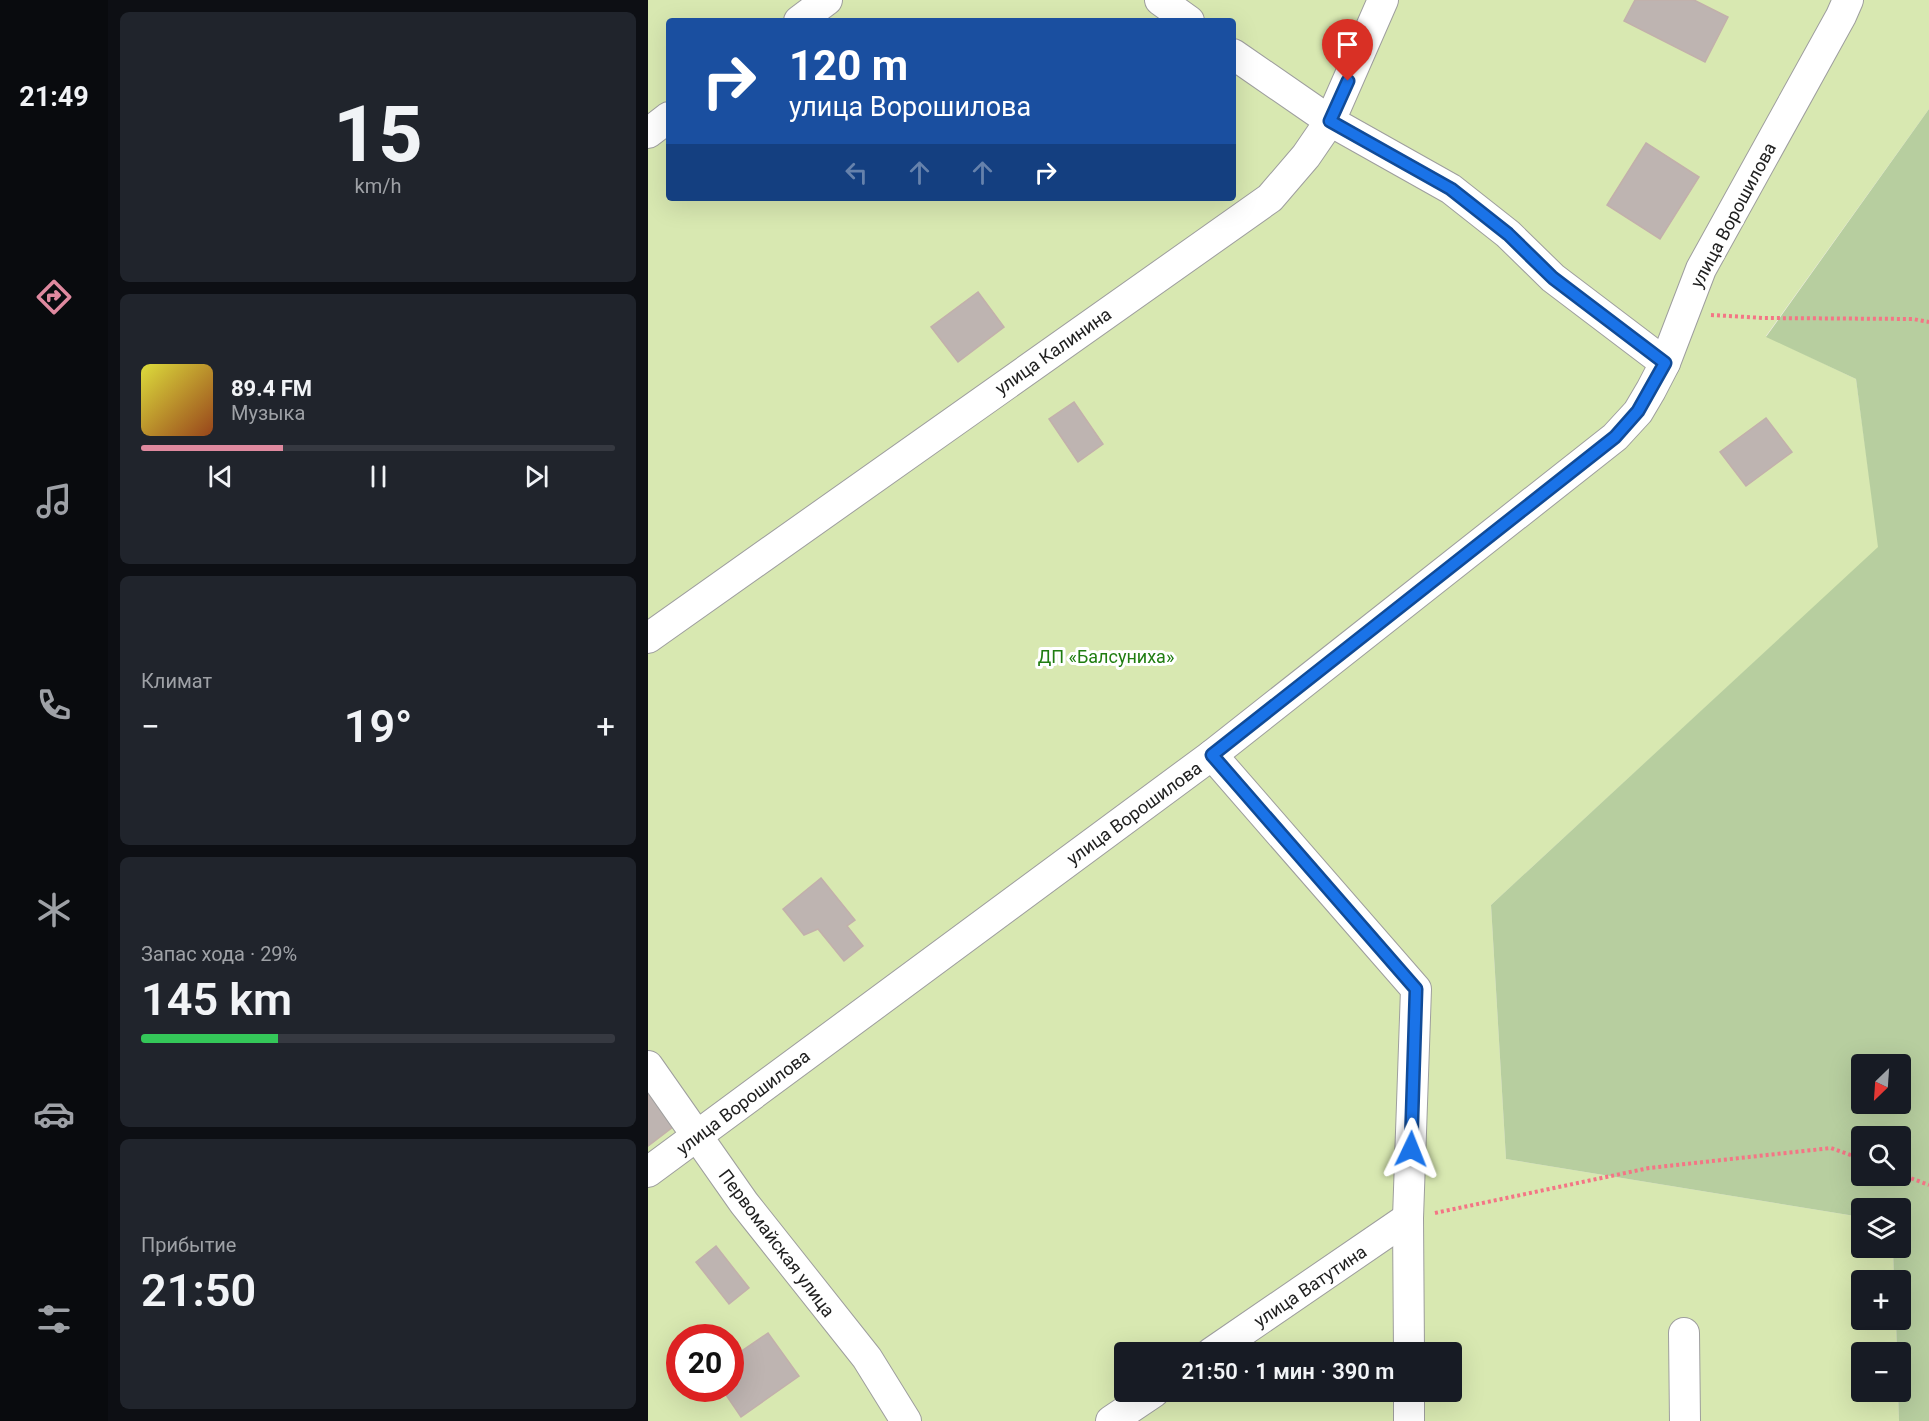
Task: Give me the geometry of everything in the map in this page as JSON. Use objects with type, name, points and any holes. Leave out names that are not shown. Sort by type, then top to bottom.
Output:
[{"type":"street","points":[[803,18],[827,0]]},
{"type":"street","points":[[1160,0],[1184,18]]},
{"type":"street","name":"улица Калинина","points":[[648,638],[1270,198],[1306,156],[1330,121],[1383,0]]},
{"type":"street","name":"улица Ворошилова","points":[[648,1172],[1212,755],[1615,437],[1638,411],[1665,363],[1701,269],[1848,0]]},
{"type":"street","points":[[1236,56],[1330,121],[1451,189],[1508,234],[1553,278],[1665,363]]},
{"type":"street","points":[[648,133],[666,119]]},
{"type":"street","points":[[1212,755],[1416,989],[1408,1218],[1409,1342]]},
{"type":"street","name":"Первомайская улица","points":[[648,1066],[744,1203],[867,1358],[906,1421]]},
{"type":"street","name":"улица Ватутина","points":[[1227,1342],[1408,1218]]},
{"type":"street","points":[[1684,1333],[1685,1421]]},
{"type":"street","points":[[1111,1421],[1139,1402]]},
{"type":"street","points":[[1409,1402],[1409,1421]]},
{"type":"path","points":[[1706,314],[1764,318],[1913,319],[1929,322]]},
{"type":"path","points":[[1408,1218],[1648,1168],[1831,1148],[1851,1156]]},
{"type":"path","points":[[1911,1178],[1929,1185]]},
{"type":"green space","name":"ДП «Балсуниха»","points":[[648,0],[1929,0],[1929,109],[1766,336],[1856,379],[1879,547],[1491,905],[1506,1159],[1851,1215],[1851,1258],[1893,1258],[1894,1270],[1851,1270],[1851,1330],[1896,1330],[1897,1342],[1851,1342],[1851,1402],[1898,1402],[1899,1421],[648,1421]]},
{"type":"green space","points":[[1929,109],[1929,1421],[1899,1421],[1898,1402],[1911,1402],[1911,1342],[1897,1342],[1896,1330],[1911,1330],[1911,1270],[1894,1270],[1893,1258],[1911,1258],[1911,1198],[1851,1198],[1851,1215],[1506,1159],[1491,905],[1878,547],[1856,379],[1766,337]]},
{"type":"building","points":[[1635,0],[1694,0],[1728,17],[1705,62],[1624,21]]},
{"type":"building","points":[[1646,143],[1699,177],[1660,239],[1607,205]]},
{"type":"building","points":[[978,292],[1004,327],[958,362],[931,327]]},
{"type":"building","points":[[1074,402],[1103,444],[1078,462],[1049,419]]},
{"type":"building","points":[[1766,418],[1792,452],[1746,486],[1720,452]]},
{"type":"building","points":[[821,878],[855,920],[847,926],[863,946],[844,961],[818,929],[804,935],[783,909]]},
{"type":"building","points":[[648,1083],[678,1123],[648,1146]]},
{"type":"building","points":[[716,1246],[749,1288],[729,1304],[696,1262]]},
{"type":"building","points":[[768,1333],[799,1376],[741,1417],[731,1402],[744,1402],[744,1349]]},
{"type":"route","points":[[1348,81],[1330,121],[1451,189],[1508,234],[1553,278],[1665,363],[1638,411],[1615,437],[1212,755],[1416,989],[1411,1149]]}]
